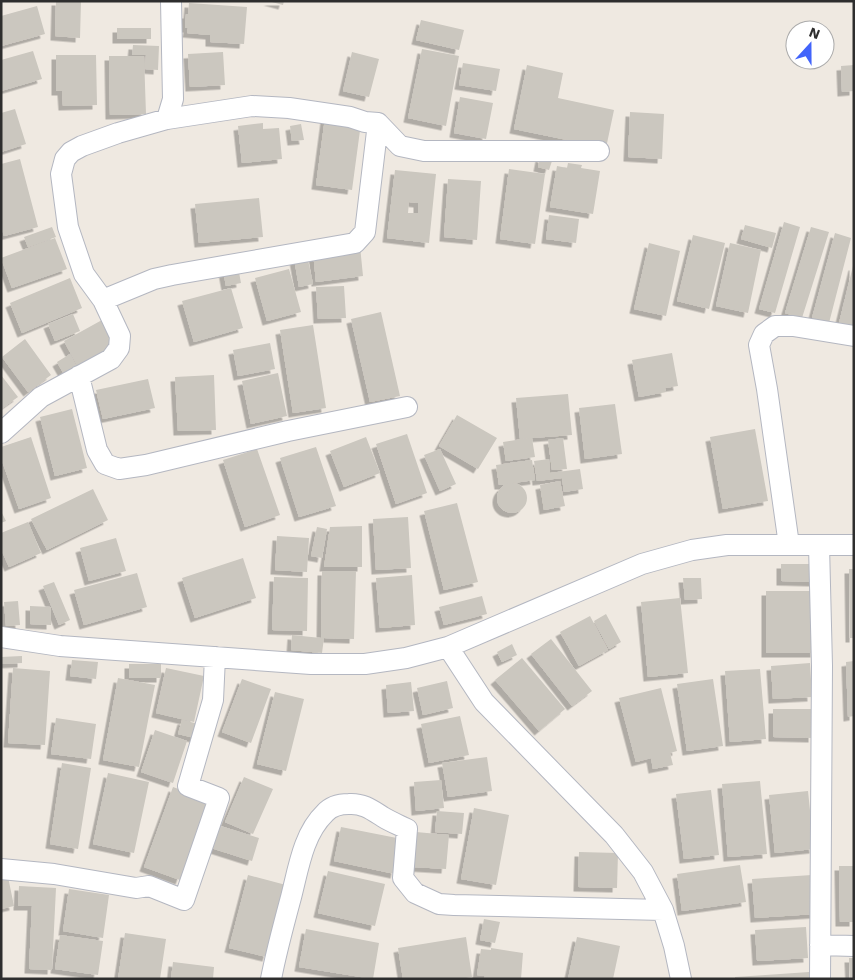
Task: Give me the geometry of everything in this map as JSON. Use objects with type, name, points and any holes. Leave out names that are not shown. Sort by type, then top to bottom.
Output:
[{"type":"street","points":[[167,119],[173,99],[171,1]]},
{"type":"street","points":[[1,433],[41,397],[110,359],[119,348],[120,336],[103,300],[84,274],[68,227],[61,174],[65,160],[72,152],[82,146],[167,119],[252,106],[289,108],[378,123],[400,146],[424,151],[599,151]]},
{"type":"street","points":[[103,300],[154,279],[172,274],[355,243],[365,232],[378,123]]},
{"type":"street","points":[[789,545],[759,345],[764,334],[775,326],[793,326],[854,336]]},
{"type":"street","points":[[79,376],[97,450],[105,464],[119,469],[146,465],[288,431],[407,408]]},
{"type":"street","points":[[1,637],[60,646],[311,664],[365,664],[406,658],[448,647],[642,564],[692,550],[728,545],[854,545]]},
{"type":"street","points":[[820,545],[822,666],[820,979]]},
{"type":"street","points":[[448,647],[484,702],[614,835],[643,872],[663,910],[674,946],[681,979]]},
{"type":"street","points":[[1,869],[54,874],[136,888],[149,886],[184,900],[219,798],[188,786],[213,700],[215,657]]},
{"type":"street","points":[[271,979],[304,848],[324,813],[333,806],[342,804],[351,803],[375,810],[407,829],[403,878],[415,893],[440,904],[454,906],[663,910]]},
{"type":"street","points":[[820,945],[854,946]]},
{"type":"building","points":[[56,1],[81,1],[80,38],[55,36]]},
{"type":"building","points":[[268,1],[284,1],[283,5]]},
{"type":"building","points":[[189,3],[247,7],[244,44],[210,42],[210,35],[187,33],[188,28],[185,28]]},
{"type":"building","points":[[37,6],[45,34],[1,46],[1,16]]},
{"type":"building","points":[[421,20],[464,30],[459,50],[416,40]]},
{"type":"building","points":[[117,28],[151,28],[151,39],[117,39]]},
{"type":"building","points":[[133,45],[159,46],[158,70],[145,69],[146,55],[132,55]]},
{"type":"building","points":[[422,49],[459,56],[446,126],[408,118]]},
{"type":"building","points":[[33,51],[42,79],[1,91],[1,60]]},
{"type":"building","points":[[223,52],[225,85],[190,87],[188,54]]},
{"type":"building","points":[[352,52],[379,59],[369,97],[343,91]]},
{"type":"building","points":[[56,55],[96,55],[97,105],[63,106],[62,91],[56,91]]},
{"type":"building","points":[[109,56],[144,56],[146,114],[110,115]]},
{"type":"building","points":[[463,63],[500,69],[496,91],[459,85]]},
{"type":"building","points":[[527,65],[563,73],[558,98],[614,110],[606,148],[514,129]]},
{"type":"building","points":[[854,65],[854,91],[842,92],[841,66]]},
{"type":"building","points":[[460,97],[493,103],[486,139],[454,133]]},
{"type":"building","points":[[15,109],[26,144],[1,152],[1,113]]},
{"type":"building","points":[[630,112],[664,114],[662,159],[628,157]]},
{"type":"building","points":[[325,118],[361,123],[352,190],[316,185]]},
{"type":"building","points":[[263,123],[263,129],[279,128],[282,159],[242,163],[238,126]]},
{"type":"building","points":[[301,124],[304,140],[292,141],[290,126]]},
{"type":"building","points":[[540,157],[552,161],[549,170],[538,167]]},
{"type":"building","points":[[20,159],[38,227],[4,236],[1,226],[1,164]]},
{"type":"building","points":[[568,163],[582,165],[581,168],[600,171],[593,214],[550,207],[557,166],[567,168]]},
{"type":"building","points":[[509,169],[545,174],[535,244],[500,239]]},
{"type":"building","points":[[395,170],[436,174],[429,243],[387,238]],"holes":[[[409,202],[418,203],[418,213],[408,213]]]},
{"type":"building","points":[[448,179],[481,181],[477,240],[444,237]]},
{"type":"building","points":[[259,198],[263,237],[199,243],[195,204]]},
{"type":"building","points":[[549,215],[579,219],[576,243],[546,239]]},
{"type":"building","points":[[784,222],[800,227],[775,313],[759,309]]},
{"type":"building","points":[[745,225],[776,233],[772,248],[741,239]]},
{"type":"building","points":[[52,227],[56,237],[28,247],[24,237]]},
{"type":"building","points":[[811,227],[829,232],[802,318],[785,313]]},
{"type":"building","points":[[835,233],[851,238],[829,323],[812,318]]},
{"type":"building","points":[[693,235],[725,243],[709,309],[677,301]]},
{"type":"building","points":[[55,238],[67,269],[12,288],[1,258]]},
{"type":"building","points":[[649,243],[680,251],[666,316],[634,309]]},
{"type":"building","points":[[730,243],[761,250],[748,313],[716,306]]},
{"type":"building","points":[[360,246],[363,276],[316,282],[313,252]]},
{"type":"building","points":[[307,255],[313,284],[299,287],[294,258]]},
{"type":"building","points":[[854,266],[854,327],[839,323]]},
{"type":"building","points":[[238,267],[241,283],[226,286],[223,270]]},
{"type":"building","points":[[289,269],[301,312],[267,321],[255,278]]},
{"type":"building","points":[[70,278],[82,308],[22,333],[10,303]]},
{"type":"building","points":[[344,286],[346,318],[318,319],[316,287]]},
{"type":"building","points":[[231,288],[243,328],[194,342],[182,301]]},
{"type":"building","points":[[381,312],[400,396],[370,402],[351,319]]},
{"type":"building","points":[[73,314],[80,331],[55,341],[48,324]]},
{"type":"building","points":[[102,320],[117,346],[78,367],[64,341]]},
{"type":"building","points":[[313,325],[326,408],[293,413],[280,330]]},
{"type":"building","points":[[25,339],[51,375],[28,392],[2,357]]},
{"type":"building","points":[[270,343],[275,369],[238,376],[233,350]]},
{"type":"building","points":[[672,353],[678,386],[665,388],[666,392],[639,397],[632,360]]},
{"type":"building","points":[[70,354],[78,369],[65,376],[57,362]]},
{"type":"building","points":[[278,373],[287,416],[251,424],[242,381]]},
{"type":"building","points":[[1,375],[18,397],[1,409]]},
{"type":"building","points":[[214,375],[216,430],[178,431],[175,377]]},
{"type":"building","points":[[148,379],[155,408],[103,419],[96,390]]},
{"type":"building","points":[[568,394],[572,435],[532,438],[535,457],[506,461],[503,442],[529,438],[520,439],[516,398]]},
{"type":"building","points":[[615,404],[622,454],[585,459],[579,408]]},
{"type":"building","points":[[72,409],[87,468],[55,476],[40,417]]},
{"type":"building","points":[[457,415],[497,438],[478,469],[439,446]]},
{"type":"building","points":[[755,429],[768,501],[723,509],[710,437]]},
{"type":"building","points":[[407,434],[427,493],[396,504],[376,444]]},
{"type":"building","points":[[31,437],[51,498],[19,509],[1,458],[1,447]]},
{"type":"building","points":[[366,437],[380,473],[344,487],[330,451]]},
{"type":"building","points":[[563,438],[567,469],[552,470],[548,440]]},
{"type":"building","points":[[316,447],[336,506],[299,517],[280,458]]},
{"type":"building","points":[[257,449],[280,515],[245,527],[223,460]]},
{"type":"building","points":[[440,449],[456,484],[440,491],[424,455]]},
{"type":"building","points":[[549,459],[550,473],[580,469],[583,489],[564,492],[562,478],[537,481],[534,461]]},
{"type":"building","points":[[532,460],[535,480],[499,485],[496,465]]},
{"type":"building","points":[[560,481],[565,506],[544,510],[540,485]]},
{"type":"building","points":[[512,483],[518,484],[526,492],[526,504],[518,512],[512,513],[506,512],[498,504],[497,498],[498,492],[506,484]]},
{"type":"building","points":[[93,489],[108,520],[47,550],[31,519]]},
{"type":"building","points":[[457,503],[478,582],[444,590],[424,511]]},
{"type":"building","points":[[1,511],[6,521],[1,523]]},
{"type":"building","points":[[408,517],[411,568],[376,570],[373,519]]},
{"type":"building","points":[[28,522],[41,553],[9,567],[1,549],[1,533]]},
{"type":"building","points":[[362,526],[362,567],[324,567],[330,527]]},
{"type":"building","points":[[317,527],[327,529],[322,558],[311,556]]},
{"type":"building","points":[[277,536],[309,538],[307,572],[275,570]]},
{"type":"building","points":[[116,538],[126,571],[89,581],[80,548]]},
{"type":"building","points":[[243,558],[256,598],[195,618],[182,578]]},
{"type":"building","points":[[781,564],[817,564],[817,582],[781,581]]},
{"type":"building","points":[[849,569],[854,569],[854,638],[850,638]]},
{"type":"building","points":[[322,571],[356,571],[354,639],[324,638],[322,653],[291,650],[292,635],[321,638]]},
{"type":"building","points":[[137,573],[147,607],[84,625],[74,590]]},
{"type":"building","points":[[412,575],[415,625],[380,628],[376,578]]},
{"type":"building","points":[[274,577],[308,578],[307,631],[272,630]]},
{"type":"building","points":[[683,578],[701,578],[702,599],[685,600]]},
{"type":"building","points":[[54,582],[70,620],[59,625],[43,586]]},
{"type":"building","points":[[766,591],[814,591],[815,653],[766,653]]},
{"type":"building","points":[[482,596],[487,614],[444,625],[439,607]]},
{"type":"building","points":[[680,598],[688,673],[648,677],[641,602]]},
{"type":"building","points":[[18,601],[20,625],[6,626],[4,602]]},
{"type":"building","points":[[30,606],[51,607],[51,625],[30,624]]},
{"type":"building","points":[[606,614],[621,642],[609,649],[594,621]]},
{"type":"building","points":[[590,616],[608,650],[579,666],[560,632]]},
{"type":"building","points":[[551,639],[592,691],[572,706],[531,654]]},
{"type":"building","points":[[512,644],[517,655],[502,662],[497,652]]},
{"type":"building","points":[[22,656],[22,663],[1,664],[1,657]]},
{"type":"building","points":[[522,658],[565,709],[539,731],[495,680]]},
{"type":"building","points":[[72,660],[98,662],[96,679],[70,676]]},
{"type":"building","points":[[854,661],[854,716],[848,717],[846,662]]},
{"type":"building","points":[[810,663],[812,697],[773,699],[771,666]]},
{"type":"building","points":[[129,664],[161,664],[161,678],[129,678]]},
{"type":"building","points":[[13,668],[50,671],[45,745],[8,743]]},
{"type":"building","points":[[166,668],[204,676],[194,722],[156,713]]},
{"type":"building","points":[[760,669],[766,739],[730,742],[725,671]]},
{"type":"building","points":[[118,678],[155,685],[139,767],[103,760]]},
{"type":"building","points":[[242,679],[271,689],[251,743],[222,732]]},
{"type":"building","points":[[713,679],[723,746],[687,751],[677,684]]},
{"type":"building","points":[[447,681],[453,708],[423,715],[417,688]]},
{"type":"building","points":[[411,682],[414,711],[388,713],[386,685]]},
{"type":"building","points":[[661,688],[677,751],[670,753],[673,765],[653,769],[651,758],[636,762],[619,698]]},
{"type":"building","points":[[275,692],[304,699],[286,771],[257,764]]},
{"type":"building","points":[[773,709],[813,709],[813,738],[773,737]]},
{"type":"building","points":[[460,716],[469,755],[429,763],[421,724]]},
{"type":"building","points":[[56,718],[96,724],[91,759],[51,754]]},
{"type":"building","points":[[182,720],[199,724],[195,738],[178,734]]},
{"type":"building","points":[[155,730],[187,741],[173,783],[141,772]]},
{"type":"building","points":[[487,757],[492,791],[448,797],[442,763]]},
{"type":"building","points":[[62,763],[91,768],[78,849],[50,844]]},
{"type":"building","points":[[108,773],[149,782],[134,853],[93,844]]},
{"type":"building","points":[[244,777],[273,789],[253,834],[225,822]]},
{"type":"building","points":[[441,780],[444,808],[416,811],[414,782]]},
{"type":"building","points":[[760,781],[767,854],[728,857],[722,784]]},
{"type":"building","points":[[173,787],[209,800],[180,880],[144,867]]},
{"type":"building","points":[[711,790],[719,855],[684,859],[676,794]]},
{"type":"building","points":[[808,791],[814,849],[775,853],[769,795]]},
{"type":"building","points":[[474,808],[509,815],[496,885],[461,879]]},
{"type":"building","points":[[437,811],[464,813],[462,834],[435,832]]},
{"type":"building","points":[[214,824],[259,838],[252,861],[208,847]]},
{"type":"building","points":[[341,827],[402,839],[395,874],[334,861]]},
{"type":"building","points":[[416,832],[449,835],[446,869],[413,867]]},
{"type":"building","points":[[579,852],[618,853],[617,888],[578,887]]},
{"type":"building","points":[[740,865],[746,902],[682,911],[677,874]]},
{"type":"building","points":[[839,866],[854,866],[854,922],[840,922]]},
{"type":"building","points":[[328,871],[385,884],[375,926],[318,913]]},
{"type":"building","points":[[7,872],[14,906],[1,909],[1,873]]},
{"type":"building","points":[[248,875],[286,885],[267,957],[229,948]]},
{"type":"building","points":[[812,875],[815,914],[755,918],[752,879]]},
{"type":"building","points":[[19,886],[56,888],[52,970],[29,969],[32,906],[18,906]]},
{"type":"building","points":[[69,889],[109,895],[103,938],[63,931]]},
{"type":"building","points":[[484,919],[500,922],[495,943],[480,940]]},
{"type":"building","points":[[806,927],[808,958],[757,961],[755,930]]},
{"type":"building","points":[[306,929],[379,943],[373,979],[299,967]]},
{"type":"building","points":[[125,933],[166,939],[160,979],[118,979]]},
{"type":"building","points":[[60,935],[103,941],[98,975],[55,969]]},
{"type":"building","points":[[466,937],[472,977],[458,979],[403,979],[398,948]]},
{"type":"building","points":[[577,937],[620,946],[613,979],[568,979]]},
{"type":"building","points":[[491,948],[523,953],[521,979],[484,979],[485,976],[477,975],[481,949],[491,950]]},
{"type":"building","points":[[849,958],[854,958],[854,979],[850,979]]},
{"type":"building","points":[[173,962],[214,967],[213,979],[171,979]]},
{"type":"building","points":[[809,972],[810,979],[735,979],[735,977]]}]
